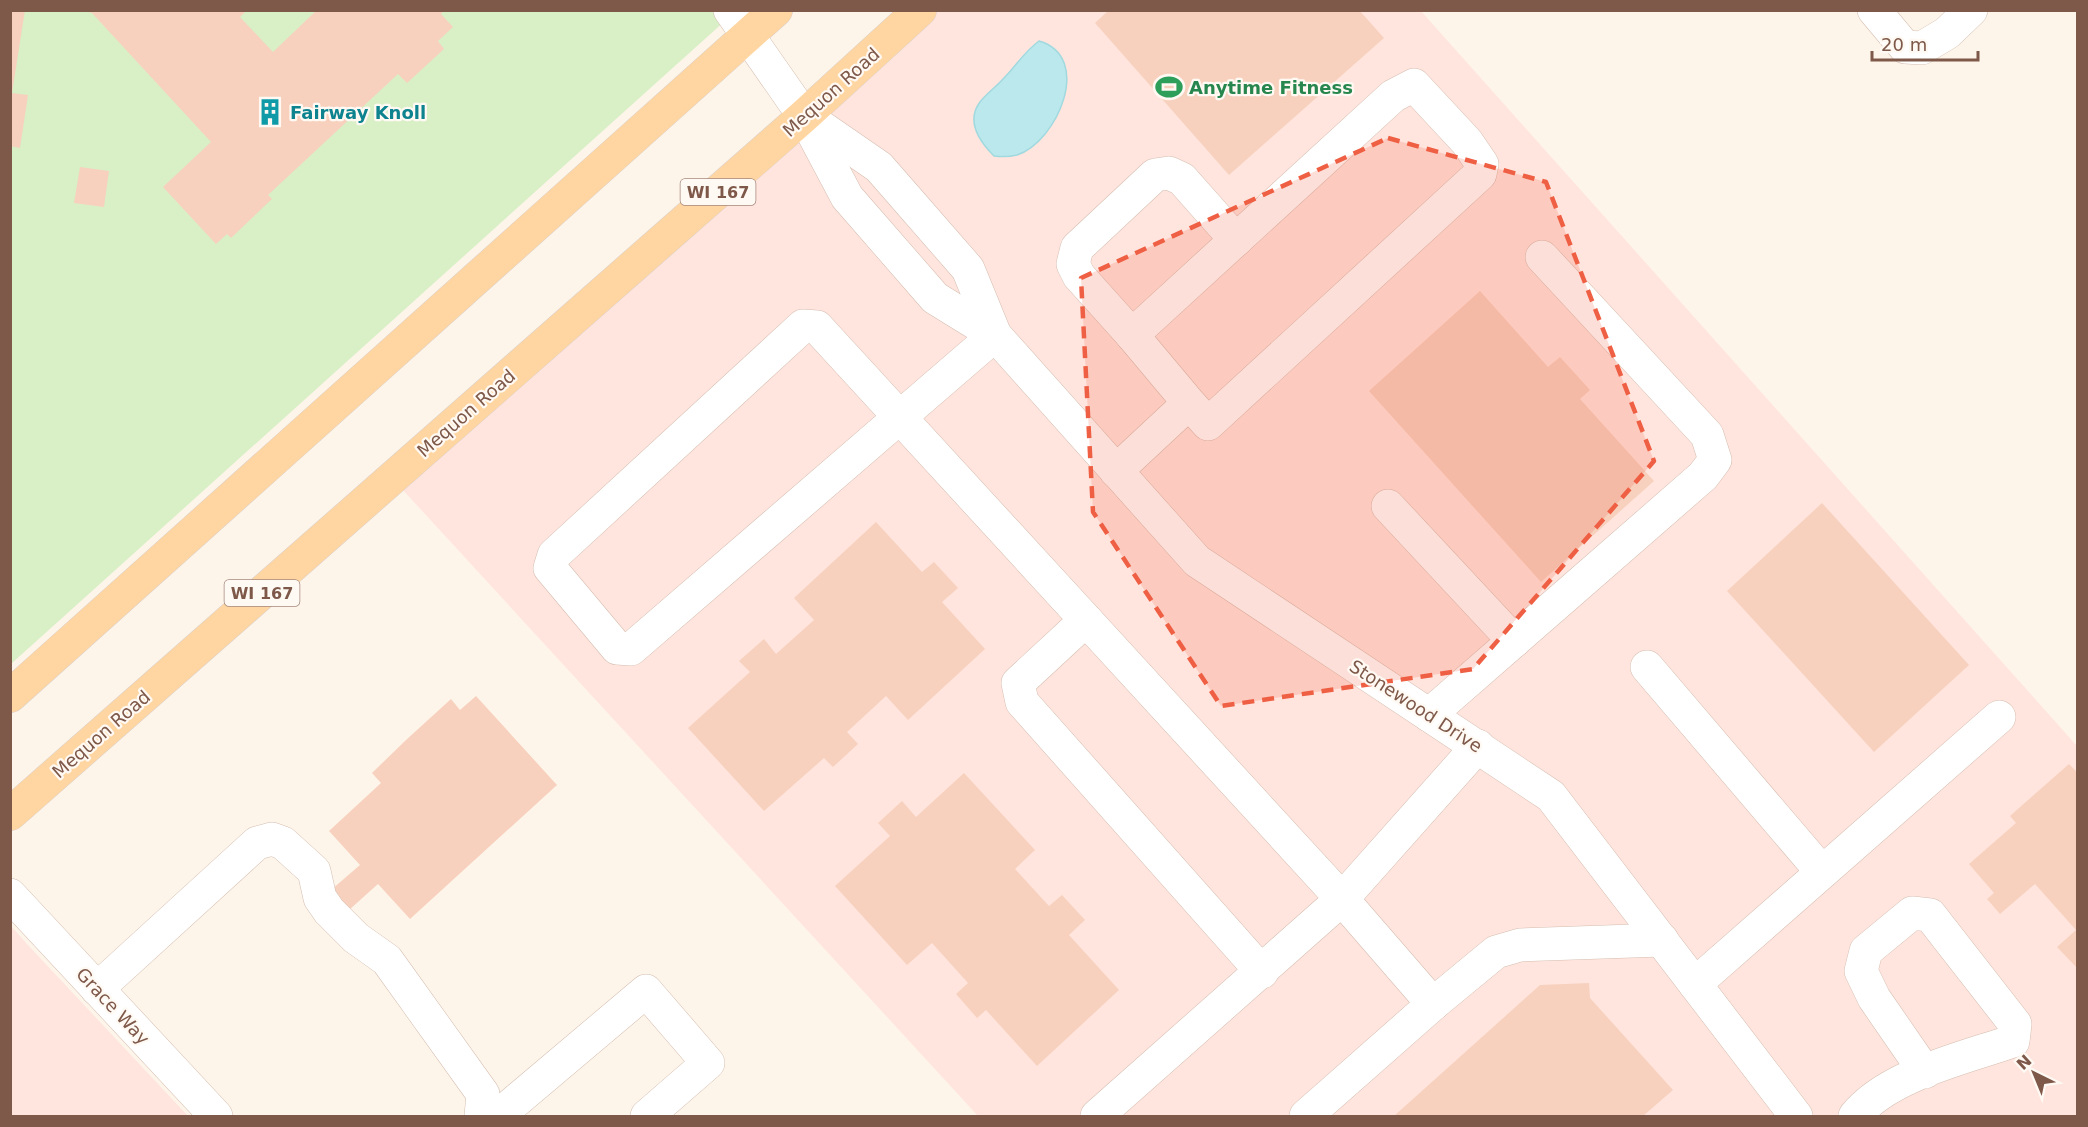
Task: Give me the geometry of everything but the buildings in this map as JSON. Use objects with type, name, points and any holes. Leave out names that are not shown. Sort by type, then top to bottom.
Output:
[{"type":"main road","points":[[10,696],[739,23],[776,10]]},
{"type":"main road","name":"Mequon Road","points":[[10,814],[804,116],[920,10]]},
{"type":"street","points":[[1874,10],[1905,47],[1922,48],[1947,33],[1971,10]]},
{"type":"street","name":"Stonewood Drive","points":[[739,23],[804,116],[847,197],[935,298],[994,334],[1197,561],[1551,796],[1796,1116]]},
{"type":"street","points":[[1132,336],[1393,96],[1414,85],[1467,142],[1482,164],[1480,174],[1208,424],[1079,276],[1073,264],[1077,248],[1155,175],[1169,173],[1182,179],[1236,240]]},
{"type":"street","name":"Stonewood Drive","points":[[804,116],[879,167],[968,269],[994,334]]},
{"type":"street","points":[[1429,715],[1702,476],[1714,460],[1707,435],[1542,257]]},
{"type":"street","points":[[994,334],[898,417],[631,649],[617,648],[550,568],[554,555],[803,326],[817,327],[898,417],[1342,899],[1433,1004]]},
{"type":"street","points":[[1116,471],[1189,403]]},
{"type":"street","points":[[1388,506],[1514,641]]},
{"type":"street","points":[[1086,620],[1018,683],[1023,702],[1262,972]]},
{"type":"street","points":[[1647,667],[1822,872]]},
{"type":"street","points":[[1695,984],[2000,717]]},
{"type":"street","points":[[1097,1116],[1342,899],[1478,746]]},
{"type":"street","points":[[97,989],[257,843],[272,838],[284,843],[314,871],[320,898],[329,911],[356,938],[387,960],[483,1094],[481,1116]]},
{"type":"street","name":"Grace Way","points":[[10,895],[216,1116]]},
{"type":"street","points":[[1855,1116],[1864,1105],[1901,1081],[2013,1041],[2014,1024],[1930,915],[1912,913],[1866,951],[1861,972],[1874,998],[1925,1072]]},
{"type":"street","points":[[1306,1116],[1433,1004],[1496,952],[1520,945],[1662,940]]},
{"type":"street","points":[[498,1116],[646,991],[708,1063],[647,1116]]},
{"type":"highlighted area","points":[[1388,138],[1546,182],[1654,461],[1473,669],[1221,706],[1093,512],[1081,278]]},
{"type":"shaded area","points":[[935,11],[1421,11],[2077,746],[2077,1116],[978,1116],[402,489]]},
{"type":"shaded area","points":[[11,926],[27,944],[188,1116],[11,1116]]},
{"type":"green space","points":[[11,11],[736,11],[11,664]]},
{"type":"water","points":[[1039,41],[1055,50],[1064,64],[1067,81],[1064,99],[1045,134],[1032,147],[1017,155],[994,156],[976,131],[974,117],[976,109],[982,99]]},
{"type":"place","name":"Anytime Fitness","points":[[1169,87]]},
{"type":"place","name":"Fairway Knoll","points":[[270,112]]}]
